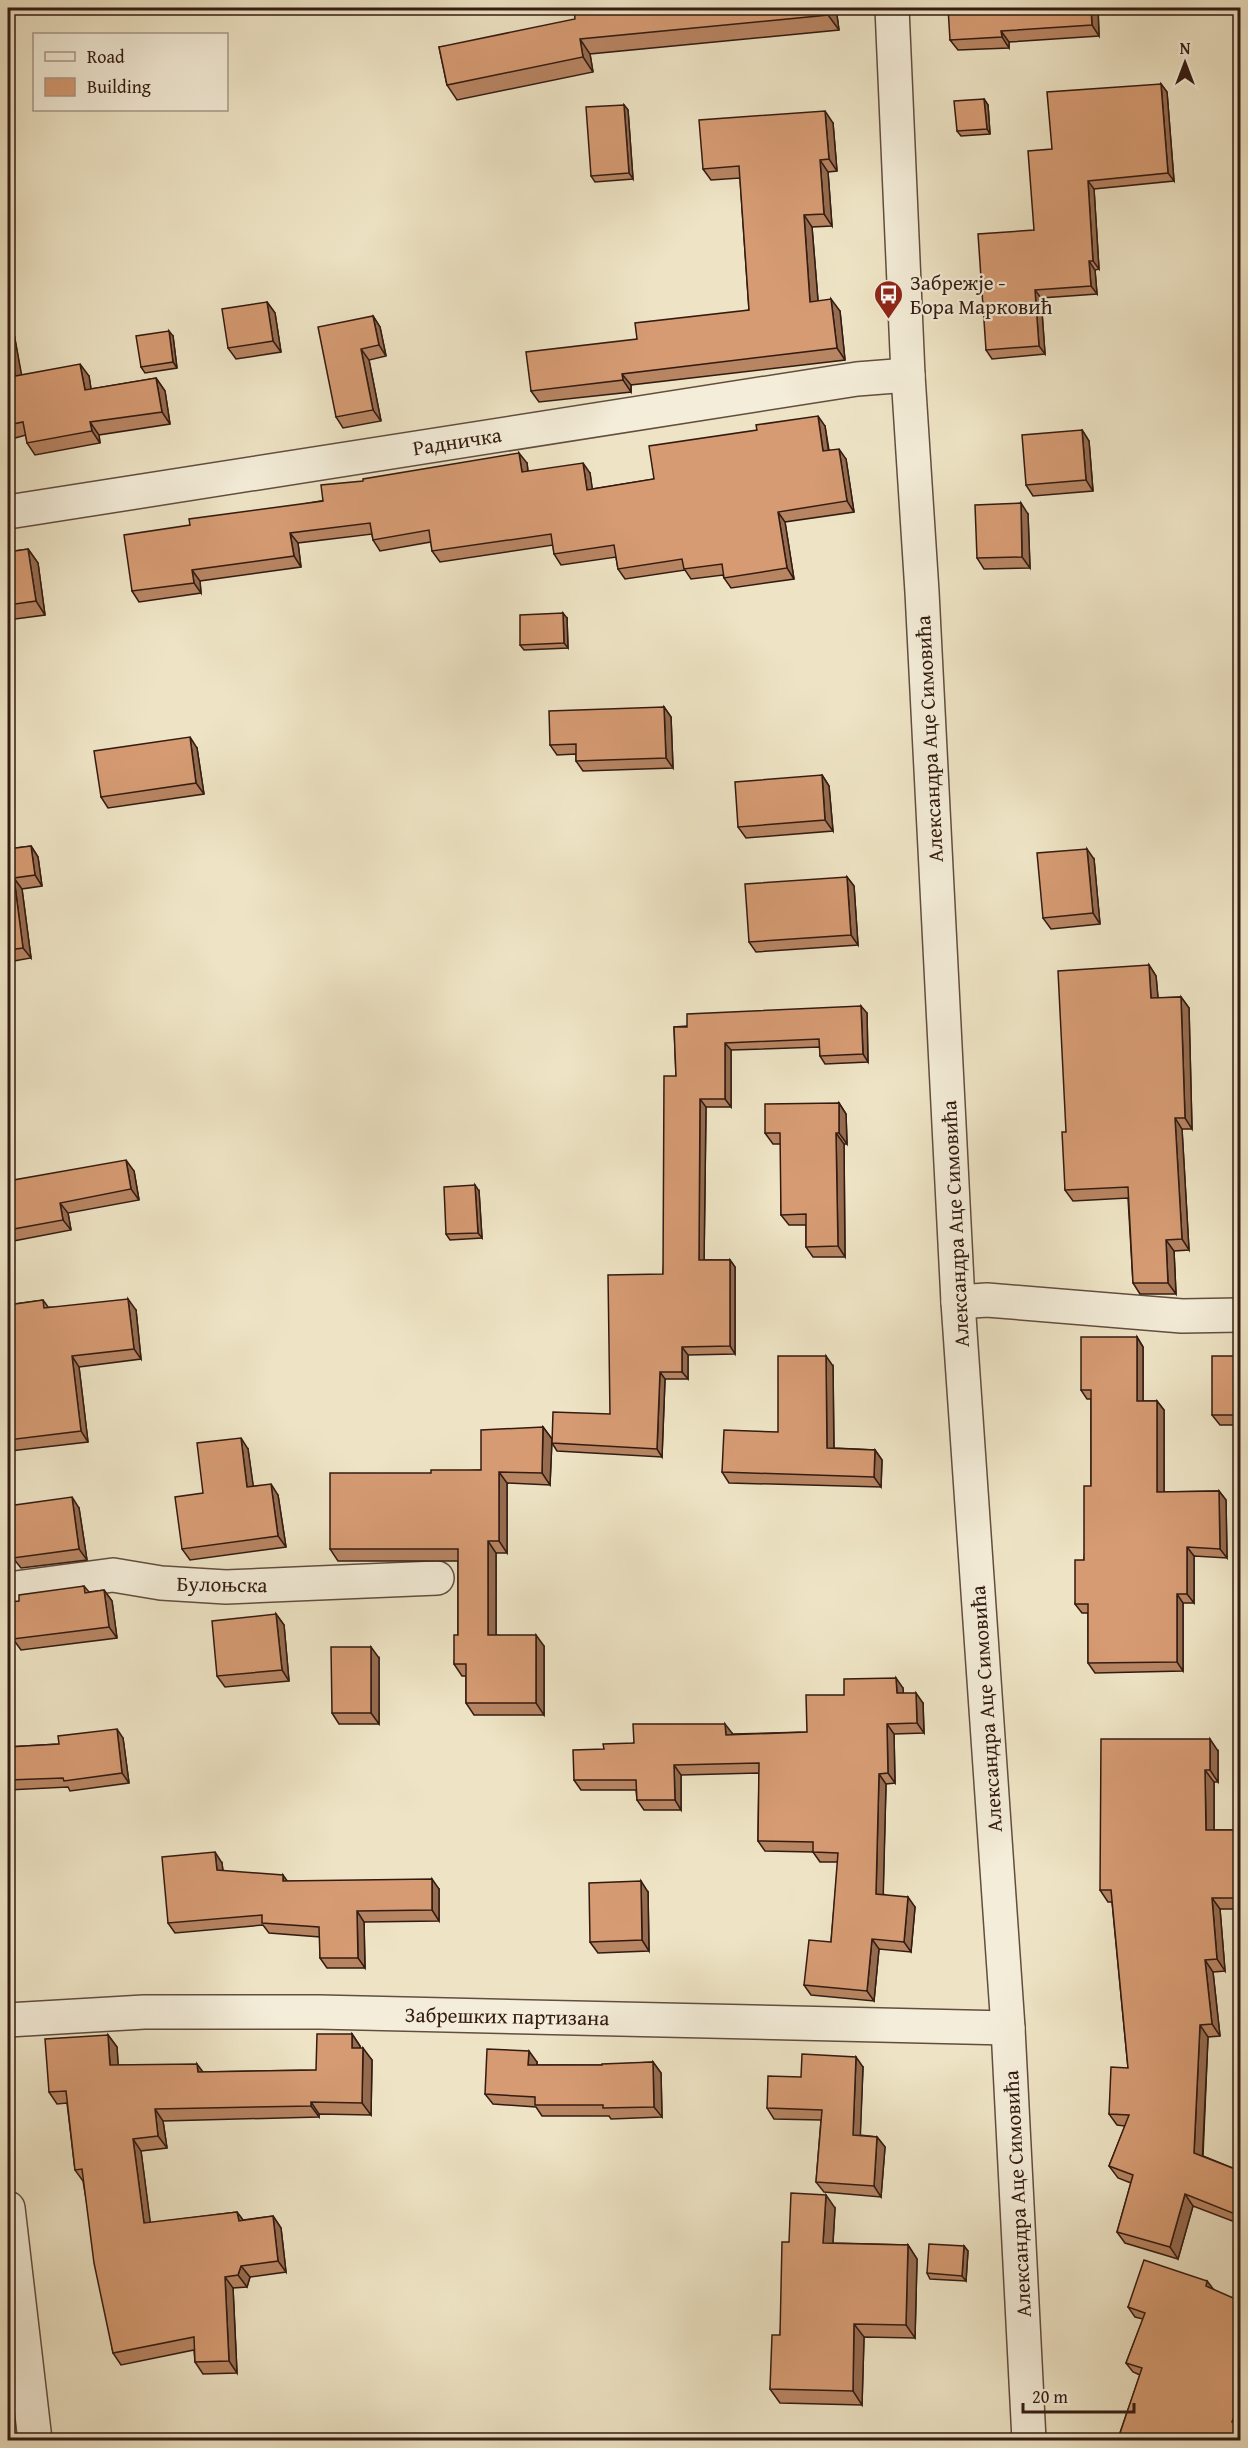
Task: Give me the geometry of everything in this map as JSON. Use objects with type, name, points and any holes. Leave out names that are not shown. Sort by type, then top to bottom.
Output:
[{"type":"street","name":"Александра Аце Симовића","points":[[892,8],[908,375],[922,592],[958,1302],[1008,2028],[1029,2440]]},
{"type":"street","name":"Радничка","points":[[8,512],[833,383],[908,375]]},
{"type":"street","points":[[958,1302],[987,1300],[1182,1316],[1240,1315]]},
{"type":"street","name":"Булоњска","points":[[8,1589],[113,1575],[161,1583],[226,1587],[437,1578]]},
{"type":"street","name":"Забрешких партизана","points":[[8,2020],[144,2012],[319,2012],[1008,2028]]},
{"type":"street","points":[[8,2208],[35,2440]]},
{"type":"building","points":[[574,8],[827,8],[828,15],[580,39],[583,57],[447,85],[439,47],[575,19]]},
{"type":"building","points":[[948,8],[1091,8],[1092,25],[1001,31],[1002,37],[950,40]]},
{"type":"building","points":[[1161,84],[1168,173],[1088,181],[1093,261],[1089,261],[1091,286],[1035,290],[1039,346],[986,350],[978,234],[1034,230],[1028,151],[1052,149],[1047,92]]},
{"type":"building","points":[[984,99],[987,129],[957,131],[954,101]]},
{"type":"building","points":[[624,105],[629,173],[591,176],[586,107]]},
{"type":"building","points":[[825,111],[829,159],[820,160],[824,214],[804,215],[810,302],[831,299],[837,348],[622,374],[623,380],[531,391],[526,352],[637,339],[635,323],[749,310],[739,166],[703,169],[699,120]]},
{"type":"building","points":[[267,302],[273,341],[228,348],[222,309]]},
{"type":"building","points":[[373,316],[379,345],[361,349],[373,410],[336,417],[318,327]]},
{"type":"building","points":[[169,331],[173,362],[141,367],[136,336]]},
{"type":"building","points":[[8,335],[15,376],[80,364],[85,390],[156,378],[162,412],[90,422],[92,431],[27,443],[23,422],[8,425]]},
{"type":"building","points":[[818,416],[823,451],[839,449],[847,501],[778,512],[787,568],[724,578],[722,564],[684,569],[682,559],[618,569],[614,545],[554,554],[551,534],[432,551],[429,530],[373,540],[370,523],[290,533],[294,556],[192,570],[194,583],[132,591],[124,535],[190,525],[189,519],[323,501],[321,485],[363,481],[363,479],[519,453],[522,472],[583,463],[587,490],[654,479],[649,446],[757,430],[756,425]]},
{"type":"building","points":[[1082,430],[1086,480],[1026,485],[1022,435]]},
{"type":"building","points":[[1021,503],[1022,557],[977,558],[975,505]]},
{"type":"building","points":[[28,549],[36,601],[8,605],[8,552]]},
{"type":"building","points":[[563,613],[564,643],[520,645],[520,615]]},
{"type":"building","points":[[664,707],[666,758],[576,761],[576,744],[550,745],[549,711]]},
{"type":"building","points":[[190,737],[196,783],[101,797],[94,751]]},
{"type":"building","points":[[822,775],[825,820],[738,827],[735,782]]},
{"type":"building","points":[[31,846],[35,875],[14,878],[23,948],[8,950],[8,849]]},
{"type":"building","points":[[1087,849],[1093,913],[1043,918],[1037,853]]},
{"type":"building","points":[[847,877],[851,935],[749,942],[745,884]]},
{"type":"building","points":[[1149,965],[1151,998],[1181,997],[1185,1118],[1175,1118],[1182,1239],[1166,1240],[1168,1283],[1133,1283],[1128,1187],[1065,1190],[1062,1132],[1066,1132],[1058,971]]},
{"type":"building","points":[[861,1006],[863,1054],[820,1056],[819,1039],[725,1043],[725,1099],[700,1099],[699,1260],[730,1260],[730,1346],[682,1347],[682,1372],[660,1372],[657,1449],[552,1443],[553,1412],[610,1414],[608,1275],[663,1274],[664,1076],[676,1076],[674,1027],[687,1027],[687,1014]]},
{"type":"building","points":[[839,1103],[839,1133],[836,1133],[838,1246],[806,1247],[806,1214],[781,1215],[780,1133],[765,1133],[765,1104]]},
{"type":"building","points":[[126,1160],[131,1189],[60,1203],[63,1220],[8,1230],[8,1181]]},
{"type":"building","points":[[475,1185],[478,1233],[446,1234],[444,1187]]},
{"type":"building","points":[[128,1299],[134,1349],[72,1356],[81,1431],[8,1440],[8,1305],[43,1300],[44,1308]]},
{"type":"building","points":[[1081,1337],[1137,1337],[1137,1401],[1157,1401],[1157,1492],[1219,1491],[1220,1549],[1187,1547],[1187,1594],[1177,1594],[1177,1662],[1088,1663],[1088,1604],[1075,1604],[1075,1560],[1084,1560],[1084,1486],[1091,1486],[1091,1390],[1081,1390]]},
{"type":"building","points":[[778,1356],[826,1356],[827,1448],[875,1450],[874,1477],[722,1472],[724,1430],[778,1432]]},
{"type":"building","points":[[1212,1356],[1240,1356],[1240,1415],[1212,1415]]},
{"type":"building","points":[[543,1427],[542,1473],[499,1472],[499,1541],[488,1541],[488,1635],[536,1635],[536,1703],[466,1703],[466,1664],[454,1664],[454,1635],[458,1635],[458,1549],[330,1549],[330,1473],[431,1473],[431,1470],[481,1470],[481,1430]]},
{"type":"building","points":[[241,1438],[247,1487],[271,1484],[278,1536],[182,1549],[175,1497],[203,1493],[197,1443]]},
{"type":"building","points":[[72,1497],[79,1549],[13,1558],[8,1506]]},
{"type":"building","points":[[84,1586],[85,1593],[104,1590],[109,1627],[13,1639],[9,1602],[19,1601],[19,1595]]},
{"type":"building","points":[[276,1614],[282,1670],[217,1676],[212,1621]]},
{"type":"building","points":[[331,1647],[371,1647],[371,1713],[332,1713]]},
{"type":"building","points":[[896,1678],[897,1693],[916,1693],[917,1723],[887,1724],[888,1773],[879,1774],[876,1894],[908,1897],[904,1942],[872,1939],[867,1991],[804,1985],[809,1940],[831,1942],[838,1853],[813,1852],[813,1842],[758,1841],[759,1763],[674,1765],[675,1800],[637,1800],[636,1780],[574,1780],[573,1750],[604,1749],[603,1744],[634,1743],[633,1724],[725,1724],[726,1735],[807,1732],[806,1695],[844,1695],[844,1679]]},
{"type":"building","points":[[117,1729],[122,1773],[64,1781],[63,1778],[8,1780],[8,1747],[59,1744],[58,1736]]},
{"type":"building","points":[[1101,1739],[1210,1739],[1210,1770],[1205,1770],[1206,1830],[1240,1830],[1240,1898],[1212,1898],[1217,1959],[1205,1960],[1212,2024],[1200,2025],[1194,2153],[1240,2171],[1240,2216],[1185,2194],[1170,2247],[1117,2232],[1133,2175],[1109,2166],[1129,2115],[1109,2114],[1111,2067],[1128,2068],[1111,1890],[1100,1890]]},
{"type":"building","points":[[215,1852],[217,1870],[283,1875],[283,1881],[432,1879],[432,1910],[357,1911],[358,1958],[320,1958],[319,1927],[262,1923],[262,1915],[168,1923],[162,1857]]},
{"type":"building","points":[[641,1881],[642,1940],[590,1942],[589,1883]]},
{"type":"building","points":[[317,2034],[352,2034],[352,2048],[363,2048],[362,2103],[311,2102],[311,2106],[155,2109],[158,2136],[133,2139],[144,2223],[237,2212],[239,2221],[273,2216],[278,2261],[241,2266],[238,2275],[225,2277],[229,2361],[195,2362],[194,2337],[113,2353],[94,2263],[82,2169],[75,2170],[66,2091],[49,2092],[45,2039],[108,2035],[110,2065],[197,2064],[198,2072],[316,2070]]},
{"type":"building","points":[[487,2049],[529,2051],[528,2065],[653,2062],[654,2107],[603,2108],[603,2105],[535,2105],[535,2097],[485,2094]]},
{"type":"building","points":[[802,2054],[856,2057],[853,2135],[877,2137],[874,2186],[816,2182],[822,2110],[767,2108],[768,2076],[801,2077]]},
{"type":"building","points":[[791,2193],[826,2195],[823,2243],[908,2245],[906,2325],[854,2324],[853,2391],[770,2389],[772,2335],[780,2335],[782,2242],[789,2242]]},
{"type":"building","points":[[929,2244],[964,2246],[962,2276],[927,2273]]},
{"type":"building","points":[[1144,2260],[1207,2281],[1206,2286],[1240,2301],[1240,2399],[1232,2422],[1240,2425],[1239,2440],[1141,2440],[1120,2433],[1142,2368],[1126,2363],[1145,2313],[1128,2307]]},
{"type":"place","name":"Забрежје - Бора Марковић","points":[[889,320]]}]
